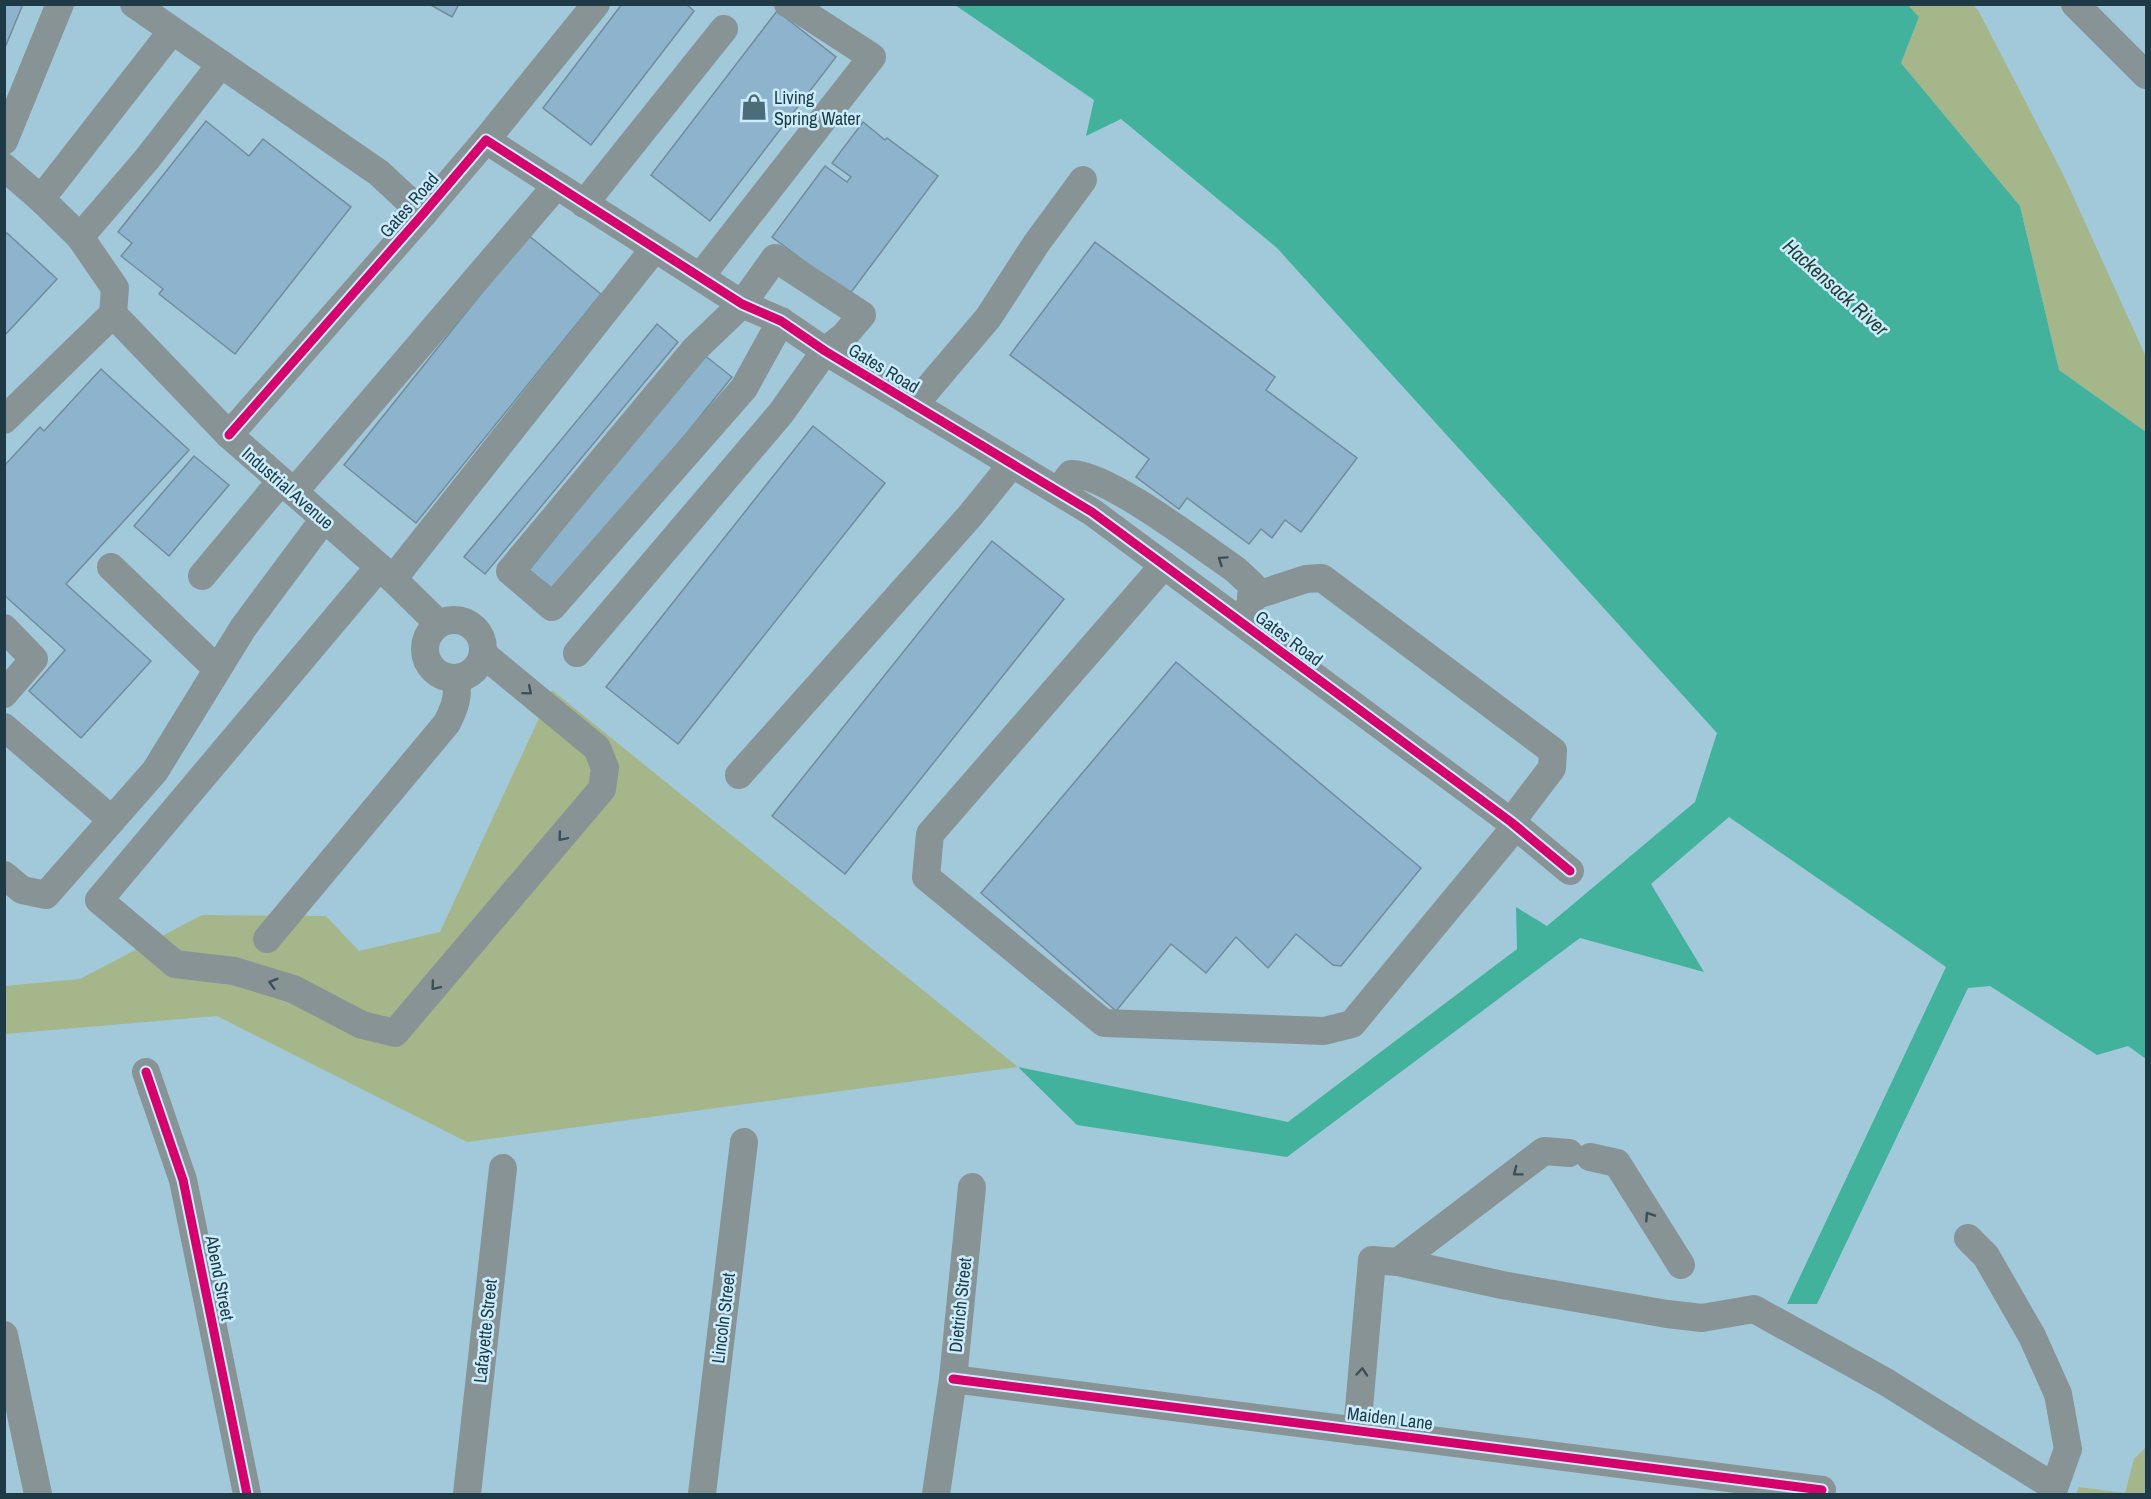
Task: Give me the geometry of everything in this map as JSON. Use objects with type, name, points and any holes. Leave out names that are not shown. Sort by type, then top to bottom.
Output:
[{"type":"street","points":[[4,141],[60,4]]},
{"type":"street","points":[[134,4],[379,173],[423,214]]},
{"type":"street","points":[[486,140],[596,4]]},
{"type":"street","points":[[700,277],[872,57],[788,4]]},
{"type":"street","points":[[2075,4],[2146,76]]},
{"type":"street","points":[[584,204],[724,29]]},
{"type":"street","points":[[41,199],[172,31]]},
{"type":"street","points":[[80,237],[147,159],[221,64]]},
{"type":"street","name":"Gates Road","points":[[229,435],[486,140],[742,304],[781,321],[825,351],[1092,512],[1513,824],[1569,871]]},
{"type":"street","points":[[4,167],[80,237],[115,288],[113,314],[4,420]]},
{"type":"street","points":[[914,405],[988,318],[1036,244],[1083,180]]},
{"type":"street","points":[[202,576],[288,487],[556,186]]},
{"type":"street","points":[[483,654],[597,748],[605,768],[602,789],[395,1033],[362,1024],[293,989],[234,971],[175,964],[99,900],[386,573],[654,249]]},
{"type":"street","points":[[577,653],[781,413],[825,351],[844,336],[862,315],[775,258],[742,304],[695,349],[510,571],[552,607],[744,388],[781,321]]},
{"type":"street","name":"Industrial Avenue","points":[[113,314],[229,435],[386,573],[439,624]]},
{"type":"street","points":[[739,775],[969,517],[1012,464]]},
{"type":"street","points":[[1058,491],[1071,474],[1079,474],[1122,493],[1236,570],[1252,585],[1251,602],[1242,623]]},
{"type":"street","points":[[4,874],[22,890],[46,895],[154,771],[243,627],[324,519]]},
{"type":"street","points":[[1164,565],[930,834],[926,877],[1104,1023],[1324,1031],[1352,1024],[1513,824],[1552,768],[1553,751],[1322,578],[1306,579],[1251,597]]},
{"type":"street","points":[[111,567],[217,669]]},
{"type":"street","points":[[447,620],[466,622],[475,627],[484,644],[483,654],[474,670],[466,676],[456,678],[438,673],[426,658],[427,639],[431,630],[439,624],[447,620]]},
{"type":"street","points":[[4,628],[34,659],[4,694]]},
{"type":"street","points":[[267,939],[447,723],[456,706],[458,690],[456,678]]},
{"type":"street","points":[[4,727],[112,820]]},
{"type":"street","name":"Abend Street","points":[[146,1072],[183,1180],[247,1494]]},
{"type":"street","name":"Lincoln Street","points":[[702,1494],[744,1142]]},
{"type":"street","points":[[1357,1431],[1385,1261],[1460,1215],[1544,1151],[1617,1163],[1681,1265]]},
{"type":"street","name":"Lafayette Street","points":[[468,1494],[503,1168]]},
{"type":"street","name":"Dietrich Street","points":[[936,1494],[953,1379],[972,1186]]},
{"type":"street","points":[[1385,1261],[1502,1285],[1667,1314],[1702,1318],[1754,1309],[1886,1382],[2053,1491],[2068,1449],[2058,1394],[2032,1336],[1986,1256],[1968,1238]]},
{"type":"street","points":[[4,1335],[38,1494]]},
{"type":"street","name":"Maiden Lane","points":[[953,1379],[1822,1490]]},
{"type":"shaded area","points":[[1908,5],[1973,5],[1978,10],[2064,176],[2146,357],[2146,432],[2059,370],[2020,206],[1901,63],[1919,17]]},
{"type":"shaded area","points":[[552,690],[1018,1067],[467,1142],[217,1016],[5,1034],[5,986],[80,979],[202,915],[326,916],[359,951],[440,932]]},
{"type":"shaded area","points":[[2146,1447],[2146,1494],[2076,1494],[2079,1487],[2125,1493],[2134,1459]]},
{"type":"water","name":"Hackensack River","points":[[955,5],[1908,5],[1919,17],[1901,63],[2020,206],[2059,370],[2146,432],[2146,1059],[2128,1046],[2097,1055],[1990,986],[1968,988],[1817,1304],[1787,1304],[1946,967],[1729,817],[1651,884],[1704,972],[1580,938],[1287,1157],[1077,1125],[1018,1067],[1288,1122],[1517,949],[1516,907],[1547,926],[1695,802],[1717,733],[1277,248],[1121,119],[1086,136],[1094,100]]},
{"type":"building","points":[[4,4],[23,4],[4,50]]},
{"type":"building","points":[[429,4],[459,4],[452,17]]},
{"type":"building","points":[[622,4],[686,4],[694,11],[591,145],[543,108]]},
{"type":"building","points":[[777,11],[836,57],[710,221],[651,175]]},
{"type":"building","points":[[206,121],[249,156],[263,139],[351,207],[235,354],[159,294],[163,289],[121,256],[132,243],[118,232]]},
{"type":"building","points":[[863,122],[938,176],[849,295],[772,237],[825,166],[847,182],[851,177],[832,163]]},
{"type":"building","points":[[7,233],[57,279],[4,336],[4,236]]},
{"type":"building","points":[[528,235],[601,294],[416,523],[344,465]]},
{"type":"building","points":[[1095,242],[1275,377],[1266,390],[1357,458],[1301,532],[1285,520],[1272,538],[1261,529],[1249,544],[1187,498],[1179,509],[1136,477],[1149,459],[1010,355]]},
{"type":"building","points":[[657,324],[678,342],[485,574],[464,557]]},
{"type":"building","points":[[703,354],[732,377],[558,593],[529,570]]},
{"type":"building","points":[[101,369],[189,450],[66,584],[151,661],[81,738],[29,691],[65,650],[4,595],[4,466],[40,427],[44,431]]},
{"type":"building","points":[[813,426],[885,483],[678,744],[606,687]]},
{"type":"building","points":[[194,456],[229,485],[169,556],[134,526]]},
{"type":"building","points":[[992,541],[1064,599],[845,874],[772,816]]},
{"type":"building","points":[[1176,662],[1421,868],[1341,966],[1333,965],[1296,934],[1268,968],[1236,937],[1206,973],[1171,944],[1116,1011],[981,893]]},
{"type":"cycle path","points":[[229,435],[486,140],[742,304],[781,321],[825,351],[1092,512],[1511,822],[1570,871]]},
{"type":"cycle path","points":[[146,1072],[183,1180],[247,1494]]},
{"type":"cycle path","points":[[953,1379],[1822,1490]]},
{"type":"place","name":"Living Spring Water","points":[[754,107]]}]
